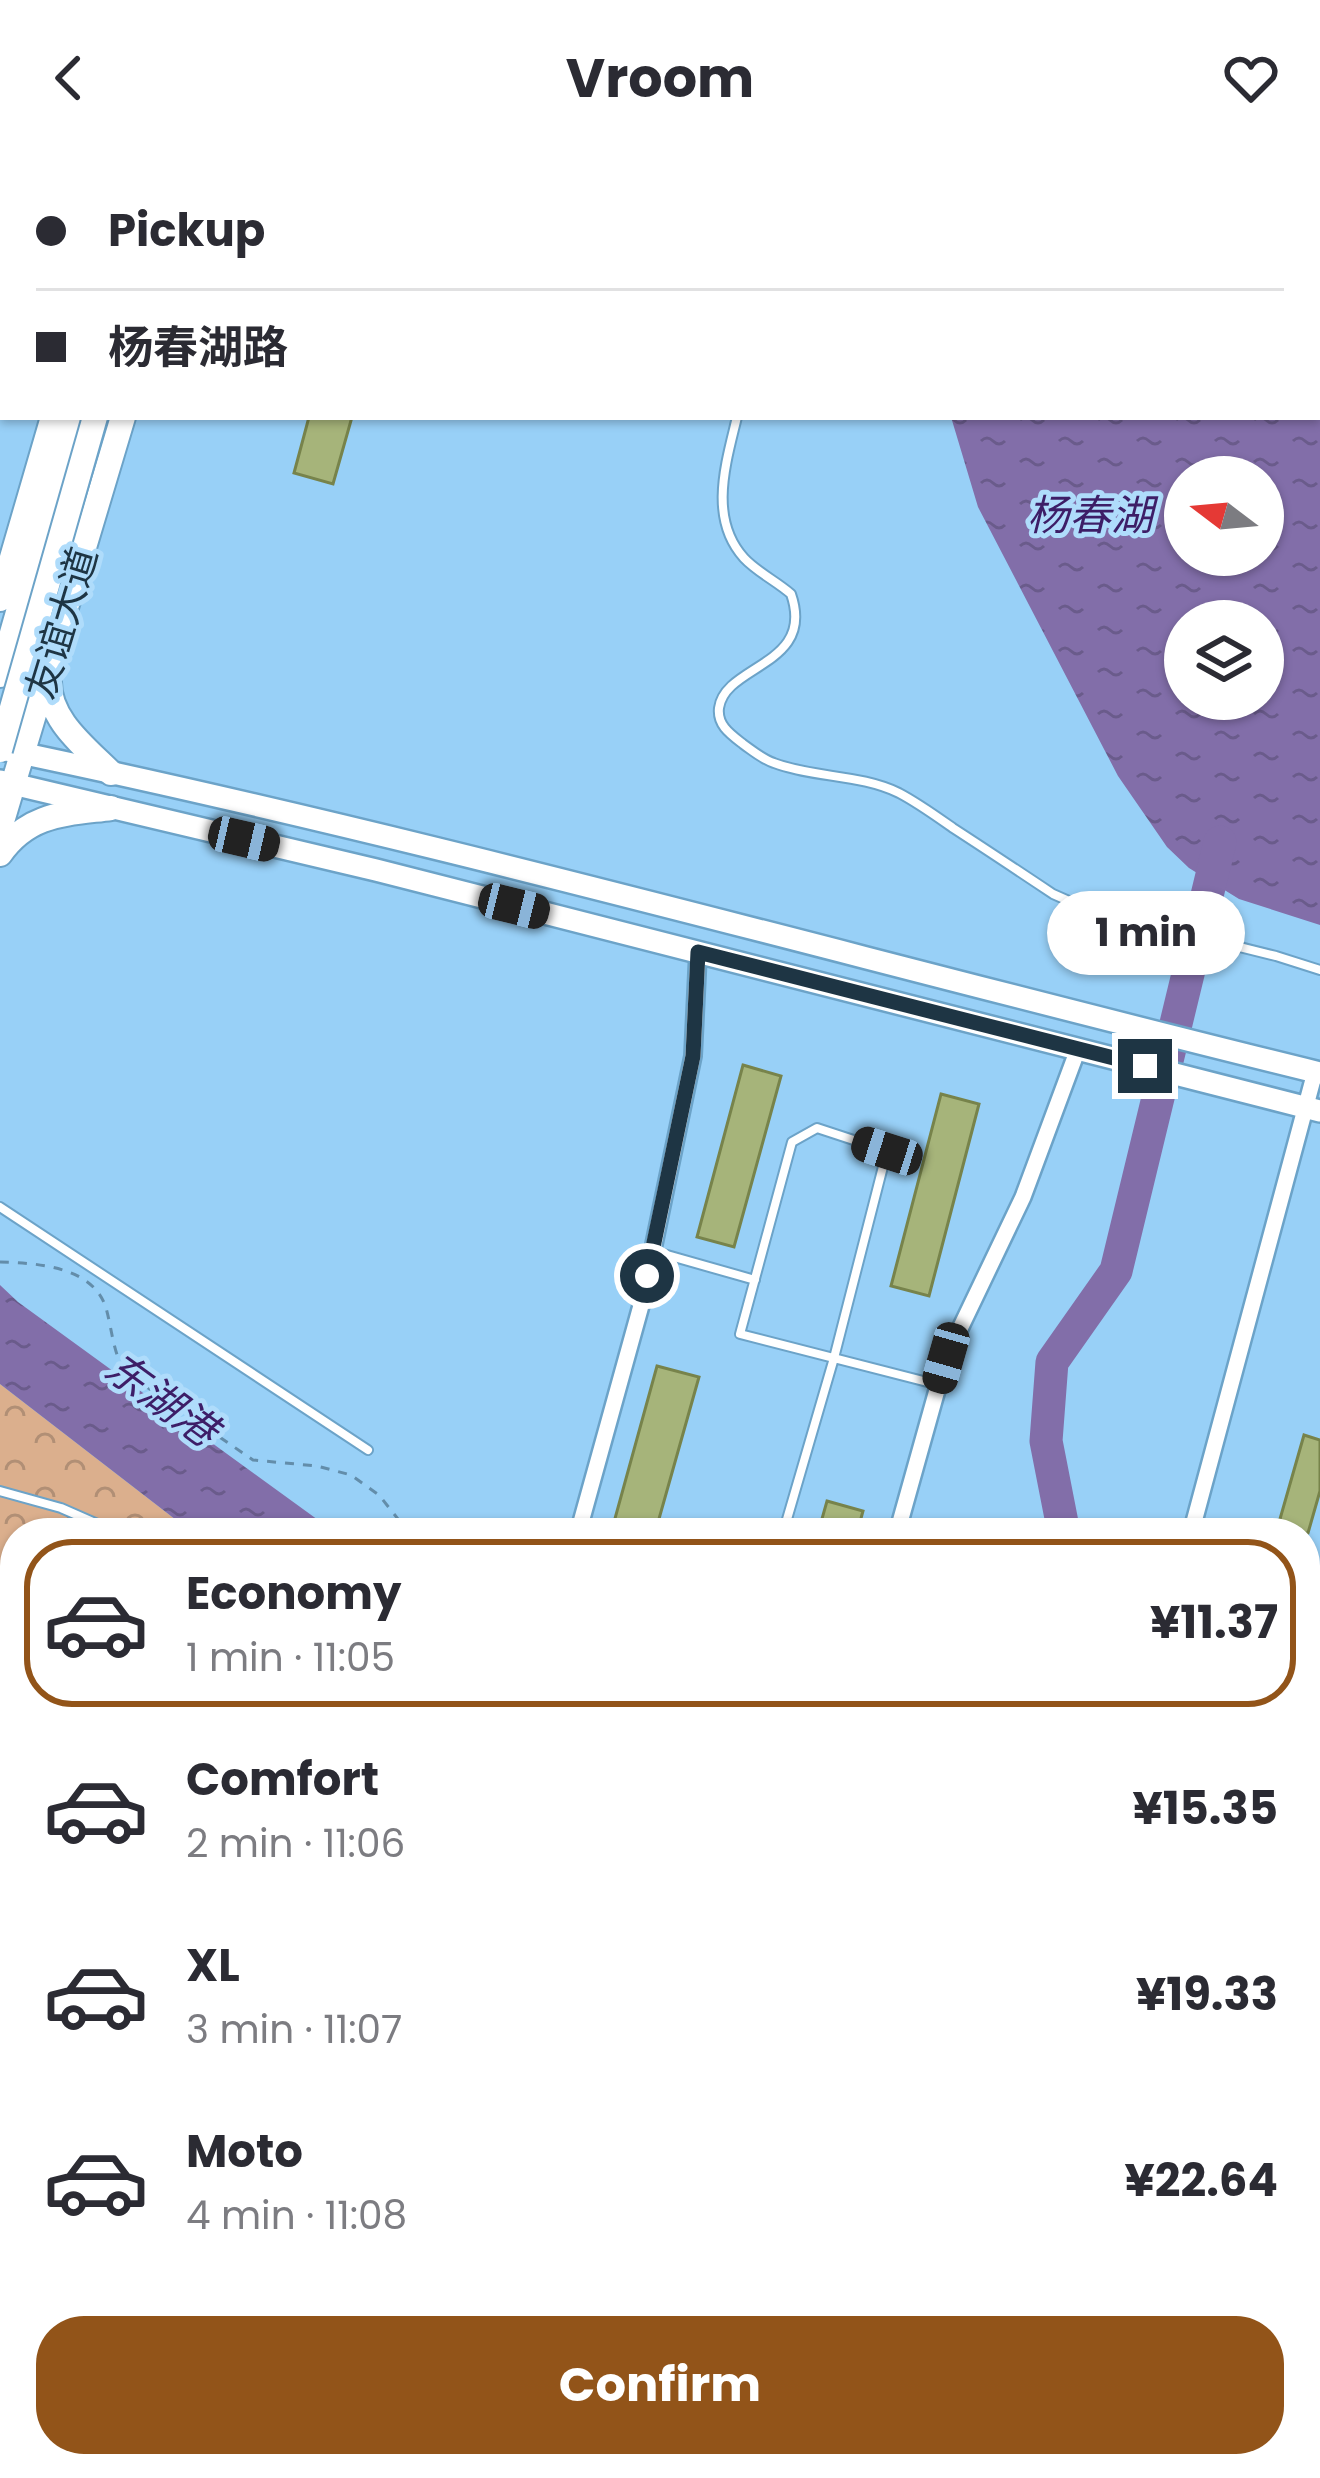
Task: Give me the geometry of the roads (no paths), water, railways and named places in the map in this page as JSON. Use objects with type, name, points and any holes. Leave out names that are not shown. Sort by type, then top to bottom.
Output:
[{"type":"main road","name":"友谊大道","points":[[0,598],[52,420]]},
{"type":"main road","points":[[0,675],[73,420]]},
{"type":"main road","points":[[94,420],[8,751],[388,836],[1317,1072]]},
{"type":"main road","name":"友谊大道","points":[[0,828],[8,751],[50,668],[122,420]]},
{"type":"main road","points":[[50,668],[49,691],[57,713],[112,772]]},
{"type":"main road","points":[[7,783],[376,870],[1313,1109]]},
{"type":"main road","points":[[0,854],[22,828],[44,818],[112,808]]},
{"type":"street","points":[[582,1518],[642,1302],[693,1056],[698,952]]},
{"type":"street","points":[[901,1518],[946,1358],[1089,1052]]},
{"type":"street","points":[[1195,1518],[1313,1109],[1317,1072]]},
{"type":"lane","points":[[735,420],[723,516],[743,556],[790,594],[794,616],[783,647],[729,687],[718,711],[728,733],[770,762],[899,793],[1053,894],[1087,909],[1320,970]]},
{"type":"lane","points":[[787,1518],[834,1358],[887,1151],[817,1128],[792,1142],[740,1334],[834,1358],[938,1385]]},
{"type":"lane","points":[[0,1207],[368,1450]]},
{"type":"lane","points":[[653,1251],[755,1280]]},
{"type":"lane","points":[[0,1491],[84,1518]]},
{"type":"water","name":"杨春湖","points":[[952,420],[1320,420],[1320,925],[1239,899],[1189,868],[1167,847],[1118,776],[978,507]]},
{"type":"water","points":[[0,1285],[315,1518],[174,1518],[0,1384]]},
{"type":"waterway","points":[[1061,1518],[1046,1441],[1052,1362],[1116,1271],[1220,842]]},
{"type":"water label","name":"东湖港","points":[[161,1399]]}]
